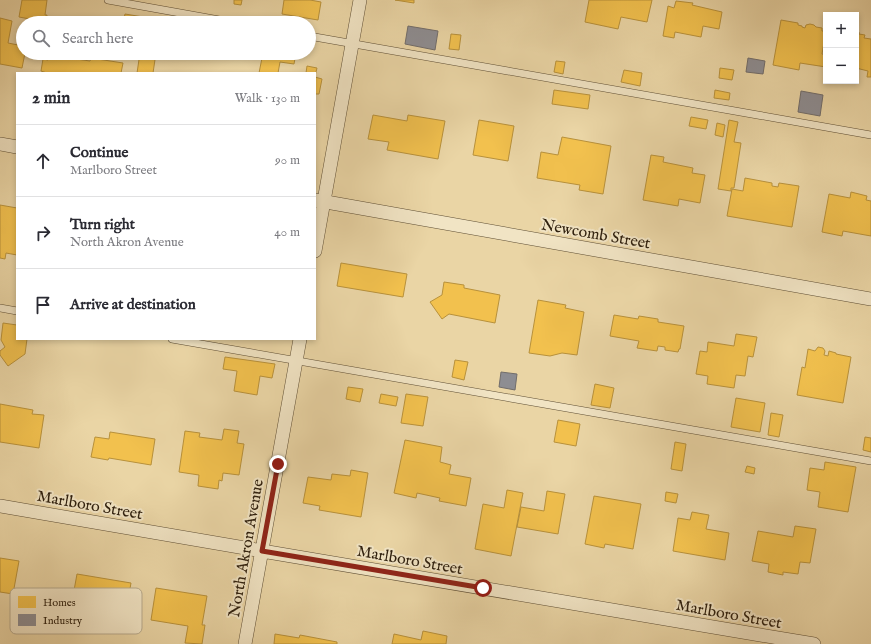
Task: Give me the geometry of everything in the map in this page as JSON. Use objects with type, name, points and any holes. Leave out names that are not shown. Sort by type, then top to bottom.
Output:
[{"type":"street","points":[[316,238],[319,201],[360,0]]},
{"type":"street","points":[[0,144],[16,147]]},
{"type":"street","name":"Newcomb Street","points":[[319,201],[871,299]]},
{"type":"street","name":"North Akron Avenue","points":[[245,644],[300,340]]},
{"type":"street","name":"Marlboro Street","points":[[0,506],[814,644]]},
{"type":"lane","points":[[108,0],[197,16]]},
{"type":"lane","points":[[316,37],[871,135]]},
{"type":"lane","points":[[0,308],[16,311]]},
{"type":"lane","points":[[178,340],[871,461]]},
{"type":"building: Homes","points":[[22,0],[47,0],[45,15],[47,16],[19,16]]},
{"type":"building: Homes","points":[[234,0],[242,0],[241,5],[234,4]]},
{"type":"building: Homes","points":[[284,0],[310,0],[321,2],[318,20],[316,20],[316,16],[294,16],[282,14]]},
{"type":"building: Homes","points":[[395,0],[414,0],[414,3]]},
{"type":"building: Homes","points":[[589,0],[652,0],[647,22],[621,17],[618,29],[585,22]]},
{"type":"building: Homes","points":[[676,1],[693,3],[692,5],[722,12],[719,29],[703,26],[701,37],[675,32],[674,38],[663,36],[668,6],[674,8]]},
{"type":"building: Homes","points":[[125,14],[137,16],[125,16]]},
{"type":"building: Homes","points":[[0,18],[12,21],[8,43],[16,45],[16,60],[24,60],[22,68],[0,64]]},
{"type":"building: Homes","points":[[781,20],[798,23],[798,25],[805,28],[806,25],[810,24],[822,28],[823,67],[800,63],[799,70],[773,65]]},
{"type":"building: Homes","points":[[451,34],[461,35],[459,50],[449,49]]},
{"type":"building: Homes","points":[[859,34],[865,35],[864,38],[871,39],[871,77],[867,77],[868,71],[859,69]]},
{"type":"building: Homes","points":[[43,60],[104,60],[123,63],[121,72],[41,71]]},
{"type":"building: Homes","points":[[139,60],[155,60],[153,72],[137,72]]},
{"type":"building: Homes","points":[[262,60],[295,60],[294,64],[280,62],[278,72],[259,72]]},
{"type":"building: Homes","points":[[556,61],[565,62],[563,74],[554,72]]},
{"type":"building: Homes","points":[[307,66],[317,68],[316,72],[306,72]]},
{"type":"building: Homes","points":[[720,68],[734,70],[732,80],[719,78]]},
{"type":"building: Homes","points":[[624,70],[642,73],[640,86],[621,82]]},
{"type":"building: Homes","points":[[316,77],[322,79],[319,94],[316,94]]},
{"type":"building: Homes","points":[[554,90],[590,95],[588,109],[552,104]]},
{"type":"building: Homes","points":[[715,90],[730,93],[729,100],[714,98]]},
{"type":"building: Homes","points":[[373,115],[407,121],[408,115],[445,121],[438,159],[387,150],[389,142],[368,139]]},
{"type":"building: Homes","points":[[691,117],[708,120],[706,129],[689,126]]},
{"type":"building: Homes","points":[[479,120],[514,126],[508,161],[473,155]]},
{"type":"building: Homes","points":[[729,120],[738,122],[734,142],[741,143],[734,188],[731,188],[731,191],[718,189]]},
{"type":"building: Homes","points":[[717,123],[725,125],[723,137],[715,135]]},
{"type":"building: Homes","points":[[562,137],[611,146],[603,194],[579,190],[580,185],[537,178],[541,152],[558,155]]},
{"type":"building: Homes","points":[[651,155],[664,157],[663,162],[693,168],[692,173],[705,175],[700,203],[679,199],[678,206],[643,200]]},
{"type":"building: Homes","points":[[745,178],[772,183],[772,186],[778,187],[779,183],[799,186],[792,227],[727,216],[732,189],[743,191]]},
{"type":"building: Homes","points":[[851,192],[867,196],[866,200],[871,201],[871,236],[843,231],[842,236],[822,232],[829,194],[850,198]]},
{"type":"building: Homes","points":[[0,205],[16,208],[16,255],[6,253],[5,259],[0,258]]},
{"type":"building: Homes","points":[[341,263],[407,274],[403,297],[337,286]]},
{"type":"building: Homes","points":[[444,282],[464,285],[464,288],[500,295],[495,323],[449,314],[442,319],[430,302],[442,295]]},
{"type":"building: Homes","points":[[538,300],[566,305],[565,308],[584,312],[577,355],[562,353],[550,356],[529,353]]},
{"type":"building: Homes","points":[[614,315],[638,319],[639,316],[658,319],[658,322],[684,326],[680,349],[678,352],[665,350],[665,347],[658,346],[657,351],[637,348],[639,341],[610,336]]},
{"type":"building: Homes","points":[[3,323],[16,325],[16,340],[27,340],[25,354],[8,366],[0,355],[0,351],[5,347],[1,340]]},
{"type":"building: Homes","points":[[736,334],[757,337],[753,357],[748,356],[745,376],[736,375],[734,388],[707,384],[708,376],[696,374],[700,351],[707,352],[708,342],[734,346]]},
{"type":"building: Homes","points":[[818,347],[823,348],[825,351],[824,355],[828,356],[829,351],[851,357],[843,403],[797,395],[802,367],[805,368],[808,349],[815,351]]},
{"type":"building: Homes","points":[[225,357],[275,364],[272,378],[260,376],[257,395],[234,391],[237,371],[223,369]]},
{"type":"building: Homes","points":[[455,360],[468,362],[464,380],[452,377]]},
{"type":"building: Homes","points":[[595,384],[614,388],[610,408],[591,405]]},
{"type":"building: Homes","points":[[348,387],[363,389],[360,402],[346,399]]},
{"type":"building: Homes","points":[[381,394],[398,397],[396,406],[379,403]]},
{"type":"building: Homes","points":[[406,394],[428,397],[423,426],[401,423]]},
{"type":"building: Homes","points":[[736,398],[765,403],[760,432],[731,427]]},
{"type":"building: Homes","points":[[0,404],[33,410],[32,414],[44,415],[39,448],[0,442]]},
{"type":"building: Homes","points":[[771,413],[783,415],[779,437],[768,435]]},
{"type":"building: Homes","points":[[558,420],[580,424],[576,446],[554,442]]},
{"type":"building: Homes","points":[[224,429],[239,431],[237,443],[244,444],[239,475],[223,473],[222,481],[219,480],[218,489],[198,486],[199,475],[179,472],[185,431],[200,433],[199,437],[222,440]]},
{"type":"building: Homes","points":[[110,432],[155,439],[151,465],[109,458],[108,460],[91,457],[95,437],[109,439]]},
{"type":"building: Homes","points":[[865,437],[871,438],[871,452],[863,450]]},
{"type":"building: Homes","points":[[405,440],[442,447],[440,462],[451,465],[449,474],[471,478],[466,506],[439,501],[440,498],[417,493],[416,498],[394,493]]},
{"type":"building: Homes","points":[[675,442],[686,444],[682,471],[671,469]]},
{"type":"building: Homes","points":[[825,462],[856,467],[848,512],[818,507],[820,492],[807,490],[810,468],[824,470]]},
{"type":"building: Homes","points":[[747,466],[755,468],[754,474],[745,472]]},
{"type":"building: Homes","points":[[351,470],[368,473],[361,517],[319,510],[320,506],[303,503],[308,477],[331,480],[332,474],[350,476]]},
{"type":"building: Homes","points":[[507,490],[523,493],[511,556],[475,549],[483,504],[504,508]]},
{"type":"building: Homes","points":[[547,491],[565,494],[558,534],[517,527],[521,507],[544,511]]},
{"type":"building: Homes","points":[[666,492],[678,494],[676,503],[665,501]]},
{"type":"building: Homes","points":[[594,496],[641,504],[633,549],[605,544],[604,548],[585,544]]},
{"type":"building: Homes","points":[[692,512],[709,515],[706,529],[729,533],[725,560],[673,551],[678,518],[690,520]]},
{"type":"building: Homes","points":[[795,526],[816,529],[810,563],[800,562],[798,574],[783,572],[783,575],[768,572],[769,564],[752,561],[758,531],[793,537]]},
{"type":"building: Homes","points":[[0,558],[19,561],[14,588],[10,588],[10,594],[0,592]]},
{"type":"building: Homes","points":[[77,574],[131,583],[130,588],[74,588]]},
{"type":"building: Homes","points":[[156,588],[207,596],[202,625],[205,625],[202,644],[185,643],[188,626],[151,620]]},
{"type":"building: Homes","points":[[423,631],[447,636],[446,644],[392,644],[394,634],[421,640]]},
{"type":"building: Homes","points":[[275,634],[299,638],[300,635],[337,642],[337,644],[274,644]]},
{"type":"building: Industry","points":[[408,26],[438,31],[435,50],[405,44]]},
{"type":"building: Industry","points":[[748,58],[765,61],[763,74],[746,72]]},
{"type":"building: Industry","points":[[801,91],[823,95],[820,116],[798,112]]},
{"type":"building: Industry","points":[[501,372],[517,374],[515,390],[499,387]]},
{"type":"route","points":[[278,464],[262,551],[483,588]]}]
